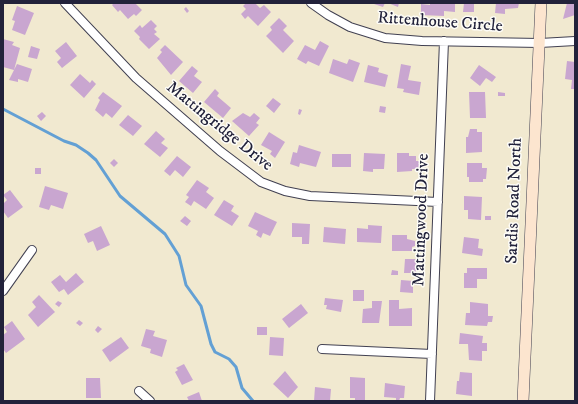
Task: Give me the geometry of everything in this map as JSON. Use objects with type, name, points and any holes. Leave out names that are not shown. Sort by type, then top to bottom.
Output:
[{"type":"street","name":"Mattingridge Drive","points":[[65,3],[136,78],[238,166],[261,182],[285,191],[310,196],[438,202]]},
{"type":"street","name":"Rittenhouse Circle","points":[[311,3],[333,18],[371,35],[385,38],[540,43],[575,41]]},
{"type":"street","name":"Sardis Road North","points":[[524,401],[531,206],[541,3]]},
{"type":"street","name":"Mattingwood Drive","points":[[430,401],[444,41]]},
{"type":"street","points":[[3,291],[9,285],[32,250]]},
{"type":"street","points":[[322,349],[432,354]]},
{"type":"street","points":[[139,391],[150,401]]},
{"type":"building","points":[[114,3],[135,3],[142,10],[136,16],[134,14],[128,19],[120,10],[118,12],[112,5]]},
{"type":"building","points":[[246,3],[255,3],[260,8],[264,5],[271,12],[258,26],[248,16],[245,19],[241,14],[246,9],[243,6]]},
{"type":"building","points":[[371,3],[385,3],[383,7]]},
{"type":"building","points":[[388,3],[399,3],[398,7]]},
{"type":"building","points":[[430,3],[455,3],[455,12],[444,11],[444,16],[421,15],[421,4],[430,5]]},
{"type":"building","points":[[464,3],[474,3],[474,12],[463,12]]},
{"type":"building","points":[[496,3],[519,3],[518,8],[505,9],[505,14],[495,13]]},
{"type":"building","points":[[567,3],[575,3],[575,15],[563,19]]},
{"type":"building","points":[[17,6],[34,13],[25,35],[12,30],[15,21],[12,20]]},
{"type":"building","points":[[186,7],[189,11],[187,13],[184,9]]},
{"type":"building","points":[[279,18],[287,26],[283,30],[294,41],[283,53],[266,36],[272,30],[270,27]]},
{"type":"building","points":[[151,20],[157,26],[154,29],[157,32],[154,34],[160,39],[149,49],[139,39],[140,37],[134,31],[140,25],[142,28]]},
{"type":"building","points":[[3,39],[14,42],[12,45],[20,48],[14,70],[3,67]]},
{"type":"building","points":[[320,41],[329,46],[319,66],[308,61],[306,64],[297,59],[305,45],[315,50]]},
{"type":"building","points":[[66,42],[77,56],[62,68],[57,62],[61,58],[55,51]]},
{"type":"building","points":[[165,45],[183,62],[171,75],[157,58],[162,52],[160,50]]},
{"type":"building","points":[[31,46],[40,49],[37,59],[28,57]]},
{"type":"building","points":[[333,59],[347,64],[349,59],[360,63],[353,82],[329,73]]},
{"type":"building","points":[[567,61],[575,62],[575,89],[571,89],[572,80],[565,79]]},
{"type":"building","points":[[17,64],[32,69],[28,82],[18,79],[18,82],[9,80]]},
{"type":"building","points":[[401,64],[411,66],[408,80],[421,82],[419,95],[403,92],[404,89],[397,88]]},
{"type":"building","points":[[368,65],[379,68],[378,72],[388,75],[385,87],[364,82]]},
{"type":"building","points":[[479,65],[496,77],[492,82],[486,78],[480,86],[470,78]]},
{"type":"building","points":[[192,66],[198,71],[194,76],[202,82],[193,93],[179,81]]},
{"type":"building","points":[[80,74],[90,83],[92,80],[96,84],[84,98],[70,85]]},
{"type":"building","points":[[215,89],[219,93],[217,96],[231,108],[223,118],[204,102]]},
{"type":"building","points":[[103,92],[122,106],[112,118],[106,113],[103,117],[95,110],[100,100],[98,98]]},
{"type":"building","points":[[469,92],[485,92],[486,118],[470,118]]},
{"type":"building","points":[[498,92],[505,93],[505,96],[498,96]]},
{"type":"building","points":[[273,98],[281,104],[274,113],[266,106]]},
{"type":"building","points":[[380,106],[386,107],[385,113],[379,112]]},
{"type":"building","points":[[299,109],[302,110],[300,115],[298,114]]},
{"type":"building","points":[[42,112],[46,116],[41,121],[37,116]]},
{"type":"building","points":[[243,113],[250,117],[254,113],[260,118],[256,123],[259,125],[249,136],[232,121]]},
{"type":"building","points":[[128,115],[142,126],[133,136],[119,125]]},
{"type":"building","points":[[470,129],[477,129],[477,132],[482,132],[482,152],[466,153],[466,137],[468,137]]},
{"type":"building","points":[[156,131],[165,139],[161,143],[168,148],[160,157],[144,144]]},
{"type":"building","points":[[269,132],[285,142],[275,158],[270,154],[272,151],[261,145]]},
{"type":"building","points":[[299,145],[321,152],[316,167],[300,163],[299,167],[290,164],[293,152],[297,153]]},
{"type":"building","points":[[364,153],[385,154],[384,169],[373,169],[373,172],[363,171]]},
{"type":"building","points":[[397,153],[409,153],[409,156],[416,156],[416,161],[420,161],[420,169],[397,172]]},
{"type":"building","points":[[332,154],[351,154],[351,167],[332,167]]},
{"type":"building","points":[[177,156],[191,167],[183,177],[175,170],[170,176],[164,171]]},
{"type":"building","points":[[114,159],[118,163],[114,167],[110,163]]},
{"type":"building","points":[[467,163],[482,163],[482,168],[487,168],[486,179],[483,179],[483,182],[469,182],[469,177],[467,177]]},
{"type":"building","points":[[35,168],[41,168],[41,174],[35,174]]},
{"type":"building","points":[[197,180],[209,188],[206,192],[214,198],[206,209],[194,201],[191,206],[185,202],[189,197],[186,195]]},
{"type":"building","points":[[45,186],[68,193],[63,209],[51,205],[49,210],[39,207]]},
{"type":"building","points":[[10,190],[23,207],[8,218],[3,211],[3,204],[7,200],[3,195]]},
{"type":"building","points":[[464,196],[482,197],[481,220],[468,219],[468,210],[464,210]]},
{"type":"building","points":[[224,200],[234,206],[231,211],[239,216],[232,226],[214,215]]},
{"type":"building","points":[[255,212],[277,222],[270,236],[263,233],[261,238],[256,235],[258,231],[248,226]]},
{"type":"building","points":[[185,216],[191,221],[187,226],[180,221]]},
{"type":"building","points":[[485,216],[491,216],[491,220],[485,220]]},
{"type":"building","points":[[292,223],[310,224],[309,244],[302,244],[302,237],[292,237]]},
{"type":"building","points":[[368,225],[382,226],[381,243],[357,242],[357,228],[368,229]]},
{"type":"building","points":[[101,226],[110,245],[97,251],[93,241],[88,243],[84,234]]},
{"type":"building","points":[[324,227],[346,229],[345,244],[323,242]]},
{"type":"building","points":[[392,235],[407,235],[407,239],[415,241],[415,246],[412,247],[412,251],[392,251]]},
{"type":"building","points":[[464,237],[479,239],[478,248],[483,249],[482,256],[462,253]]},
{"type":"building","points":[[405,259],[417,259],[416,273],[404,273]]},
{"type":"building","points":[[467,268],[487,268],[487,279],[477,279],[477,288],[464,288],[464,273],[467,273]]},
{"type":"building","points":[[392,270],[398,271],[398,275],[391,275]]},
{"type":"building","points":[[76,273],[84,282],[68,295],[64,289],[59,292],[51,282],[60,275],[66,282]]},
{"type":"building","points":[[401,280],[413,281],[413,293],[400,292]]},
{"type":"building","points":[[353,290],[364,290],[364,301],[353,301]]},
{"type":"building","points":[[39,295],[55,312],[38,327],[28,315],[36,307],[32,302]]},
{"type":"building","points":[[325,298],[343,300],[341,312],[326,309],[327,305],[324,305]]},
{"type":"building","points":[[389,300],[399,300],[399,309],[412,308],[412,326],[389,326]]},
{"type":"building","points":[[58,301],[62,303],[59,307],[55,304]]},
{"type":"building","points":[[372,301],[382,301],[379,323],[362,323],[363,309],[372,308]]},
{"type":"building","points":[[470,302],[488,304],[488,316],[493,316],[492,322],[488,322],[487,326],[465,325],[466,313],[470,313]]},
{"type":"building","points":[[301,304],[308,313],[289,328],[282,319]]},
{"type":"building","points":[[79,320],[83,323],[80,326],[76,323]]},
{"type":"building","points":[[12,321],[25,339],[6,353],[3,349],[3,335],[7,332],[4,327]]},
{"type":"building","points":[[98,326],[102,329],[98,333],[95,330]]},
{"type":"building","points":[[257,327],[267,327],[267,335],[257,335]]},
{"type":"building","points":[[146,329],[155,331],[153,336],[167,340],[162,357],[150,353],[151,349],[141,346]]},
{"type":"building","points":[[460,333],[483,336],[482,343],[487,343],[487,351],[482,351],[482,361],[469,360],[468,344],[459,344]]},
{"type":"building","points":[[121,337],[129,348],[110,362],[102,350]]},
{"type":"building","points":[[270,337],[284,338],[283,356],[269,355]]},
{"type":"building","points":[[184,364],[193,380],[182,385],[175,372],[178,370],[176,368]]},
{"type":"building","points":[[285,371],[298,387],[288,398],[273,384]]},
{"type":"building","points":[[460,372],[472,373],[472,396],[456,394],[457,381],[459,381]]},
{"type":"building","points":[[350,377],[365,378],[365,401],[355,401],[355,398],[350,398]]},
{"type":"building","points":[[86,378],[100,378],[101,398],[86,398]]},
{"type":"building","points":[[385,383],[405,386],[404,398],[400,398],[399,401],[396,401],[396,398],[384,397]]},
{"type":"building","points":[[315,387],[331,389],[330,401],[314,401]]},
{"type":"building","points":[[199,392],[202,401],[189,401],[187,397]]},
{"type":"waterway","points":[[3,109],[64,141],[76,145],[88,153],[96,160],[120,196],[165,234],[179,256],[186,285],[201,306],[211,344],[215,352],[229,359],[236,367],[242,388],[253,401]]}]
